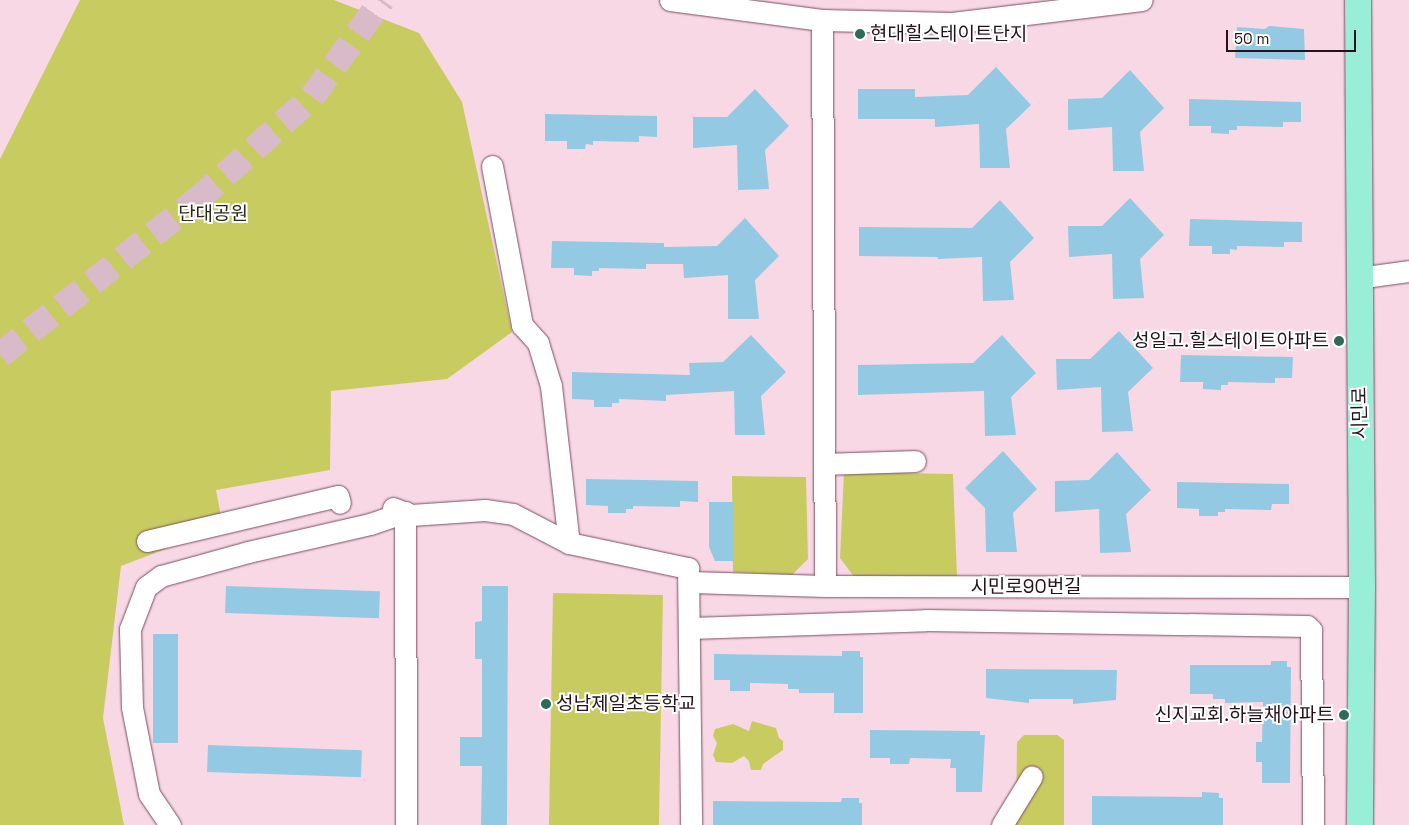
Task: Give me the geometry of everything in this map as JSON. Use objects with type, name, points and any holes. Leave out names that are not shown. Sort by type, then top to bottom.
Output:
[{"type":"main road","name":"시민로","points":[[1358,0],[1358,278],[1362,587],[1360,825]]},
{"type":"street","points":[[670,0],[822,20],[952,23],[1142,0]]},
{"type":"street","points":[[822,20],[825,586]]},
{"type":"street","points":[[492,166],[522,325],[538,343],[551,386],[569,542]]},
{"type":"street","points":[[1358,278],[1409,271]]},
{"type":"street","points":[[824,464],[915,461]]},
{"type":"street","points":[[147,541],[338,496],[340,503]]},
{"type":"street","points":[[383,505],[411,515],[485,510],[513,514],[569,542],[688,568],[690,582],[690,825]]},
{"type":"street","points":[[170,825],[149,794],[132,707],[130,629],[146,587],[161,576],[248,552],[370,524],[405,512]]},
{"type":"street","points":[[405,512],[406,825]]},
{"type":"street","name":"시민로90번길","points":[[690,582],[825,586],[1362,587]]},
{"type":"street","points":[[690,628],[926,620],[1307,626],[1311,630],[1313,825]]},
{"type":"street","points":[[1002,825],[1032,776]]},
{"type":"green space","name":"단대공원","points":[[80,0],[334,0],[419,33],[462,102],[512,332],[447,379],[331,391],[330,470],[216,490],[223,527],[121,566],[103,718],[124,825],[0,825],[0,159]]},
{"type":"green space","points":[[844,472],[953,474],[957,577],[855,578],[840,558]]},
{"type":"green space","points":[[732,476],[806,477],[808,559],[792,575],[733,572]]},
{"type":"green space","points":[[553,593],[663,595],[659,825],[549,825]]},
{"type":"green space","points":[[752,721],[776,728],[779,738],[783,741],[783,750],[763,764],[761,770],[751,770],[749,761],[744,756],[732,763],[716,762],[713,755],[717,743],[713,736],[715,729],[733,724],[749,731]]},
{"type":"green space","points":[[1024,735],[1057,735],[1064,740],[1064,825],[1016,825],[1017,742]]},
{"type":"building","points":[[1269,26],[1304,29],[1305,60],[1235,58],[1237,27],[1265,29]]},
{"type":"building","points":[[996,67],[1031,105],[1006,129],[1010,168],[980,168],[979,124],[935,127],[935,119],[858,119],[858,89],[915,89],[915,97],[968,95]]},
{"type":"building","points":[[1130,70],[1164,108],[1140,132],[1144,171],[1113,171],[1112,127],[1068,130],[1068,99],[1102,98]]},
{"type":"building","points":[[755,89],[789,126],[765,150],[769,189],[738,190],[737,145],[693,148],[693,117],[727,117]]},
{"type":"building","points":[[1189,99],[1301,102],[1301,122],[1283,122],[1283,127],[1237,126],[1237,130],[1229,130],[1229,134],[1211,133],[1211,126],[1189,126]]},
{"type":"building","points":[[545,114],[657,116],[657,137],[639,136],[639,142],[593,141],[593,145],[586,144],[585,149],[567,149],[567,141],[545,141]]},
{"type":"building","points":[[1130,198],[1164,235],[1140,259],[1144,298],[1113,299],[1112,254],[1069,257],[1068,226],[1102,226]]},
{"type":"building","points":[[1000,200],[1034,238],[1010,262],[1014,300],[983,301],[982,257],[938,259],[938,257],[859,256],[859,227],[972,228]]},
{"type":"building","points":[[745,218],[779,256],[755,280],[759,319],[728,319],[728,275],[684,278],[683,264],[646,264],[646,269],[599,268],[599,271],[592,271],[592,276],[574,275],[574,268],[551,268],[552,241],[664,243],[664,247],[717,246]]},
{"type":"building","points":[[1190,219],[1302,222],[1302,242],[1284,242],[1284,247],[1237,246],[1237,250],[1230,249],[1230,254],[1212,254],[1212,246],[1189,246]]},
{"type":"building","points":[[1119,331],[1153,368],[1128,392],[1133,431],[1102,432],[1101,387],[1057,390],[1056,359],[1090,359]]},
{"type":"building","points":[[751,335],[786,372],[761,396],[765,435],[735,435],[734,391],[666,395],[666,401],[619,399],[619,403],[612,403],[612,407],[594,407],[594,400],[572,399],[572,372],[690,375],[689,363],[723,362]]},
{"type":"building","points":[[1002,335],[1036,373],[1011,397],[1016,435],[985,436],[984,391],[858,395],[858,365],[973,363]]},
{"type":"building","points":[[1181,355],[1293,357],[1292,378],[1275,378],[1275,383],[1228,382],[1228,385],[1221,385],[1221,390],[1203,389],[1203,382],[1180,382]]},
{"type":"building","points":[[1003,451],[1037,489],[1013,513],[1017,552],[986,552],[985,508],[965,488]]},
{"type":"building","points":[[1117,452],[1151,490],[1126,514],[1131,552],[1100,553],[1099,509],[1055,512],[1055,481],[1089,480]]},
{"type":"building","points":[[586,479],[698,481],[698,502],[680,501],[680,507],[633,506],[633,509],[626,509],[626,513],[608,513],[608,506],[586,505]]},
{"type":"building","points":[[1177,482],[1289,484],[1289,504],[1272,504],[1271,510],[1225,509],[1225,512],[1218,512],[1218,516],[1199,516],[1199,509],[1177,508]]},
{"type":"building","points":[[709,502],[733,502],[733,561],[715,561],[709,547]]},
{"type":"building","points":[[226,586],[380,591],[379,618],[225,613]]},
{"type":"building","points":[[482,586],[508,586],[507,825],[481,825],[482,766],[460,766],[460,737],[482,737],[482,659],[475,659],[475,622],[482,621]]},
{"type":"building","points":[[153,634],[178,634],[178,743],[153,743]]},
{"type":"building","points":[[842,651],[860,651],[860,657],[863,657],[863,713],[834,713],[834,693],[799,693],[799,689],[788,689],[788,684],[750,683],[750,691],[730,691],[730,680],[714,680],[714,654],[842,656]]},
{"type":"building","points":[[1271,661],[1287,661],[1287,667],[1291,667],[1290,783],[1262,783],[1262,762],[1256,762],[1256,742],[1262,742],[1263,702],[1225,703],[1225,699],[1213,699],[1213,694],[1190,694],[1190,665],[1271,665]]},
{"type":"building","points":[[986,669],[1117,670],[1116,700],[1073,704],[1073,699],[1029,699],[1029,703],[986,698]]},
{"type":"building","points":[[870,730],[980,731],[980,735],[985,735],[982,792],[956,792],[956,768],[950,768],[951,759],[910,758],[909,764],[890,764],[890,758],[870,758]]},
{"type":"building","points":[[208,745],[362,750],[361,777],[207,772]]},
{"type":"building","points":[[1202,792],[1219,793],[1219,798],[1223,798],[1223,825],[1092,825],[1092,796],[1202,797]]},
{"type":"building","points":[[842,798],[859,798],[859,803],[862,803],[862,825],[713,825],[713,801],[841,802]]},
{"type":"tunnel","points":[[0,355],[196,201],[312,97],[382,0]]},
{"type":"place","name":"현대힐스테이트단지","points":[[860,34]]},
{"type":"place","name":"성일고.힐스테이트아파트","points":[[1339,341]]},
{"type":"place","name":"성남제일초등학교","points":[[546,704]]},
{"type":"place","name":"신지교회.하늘채아파트","points":[[1344,715]]}]
